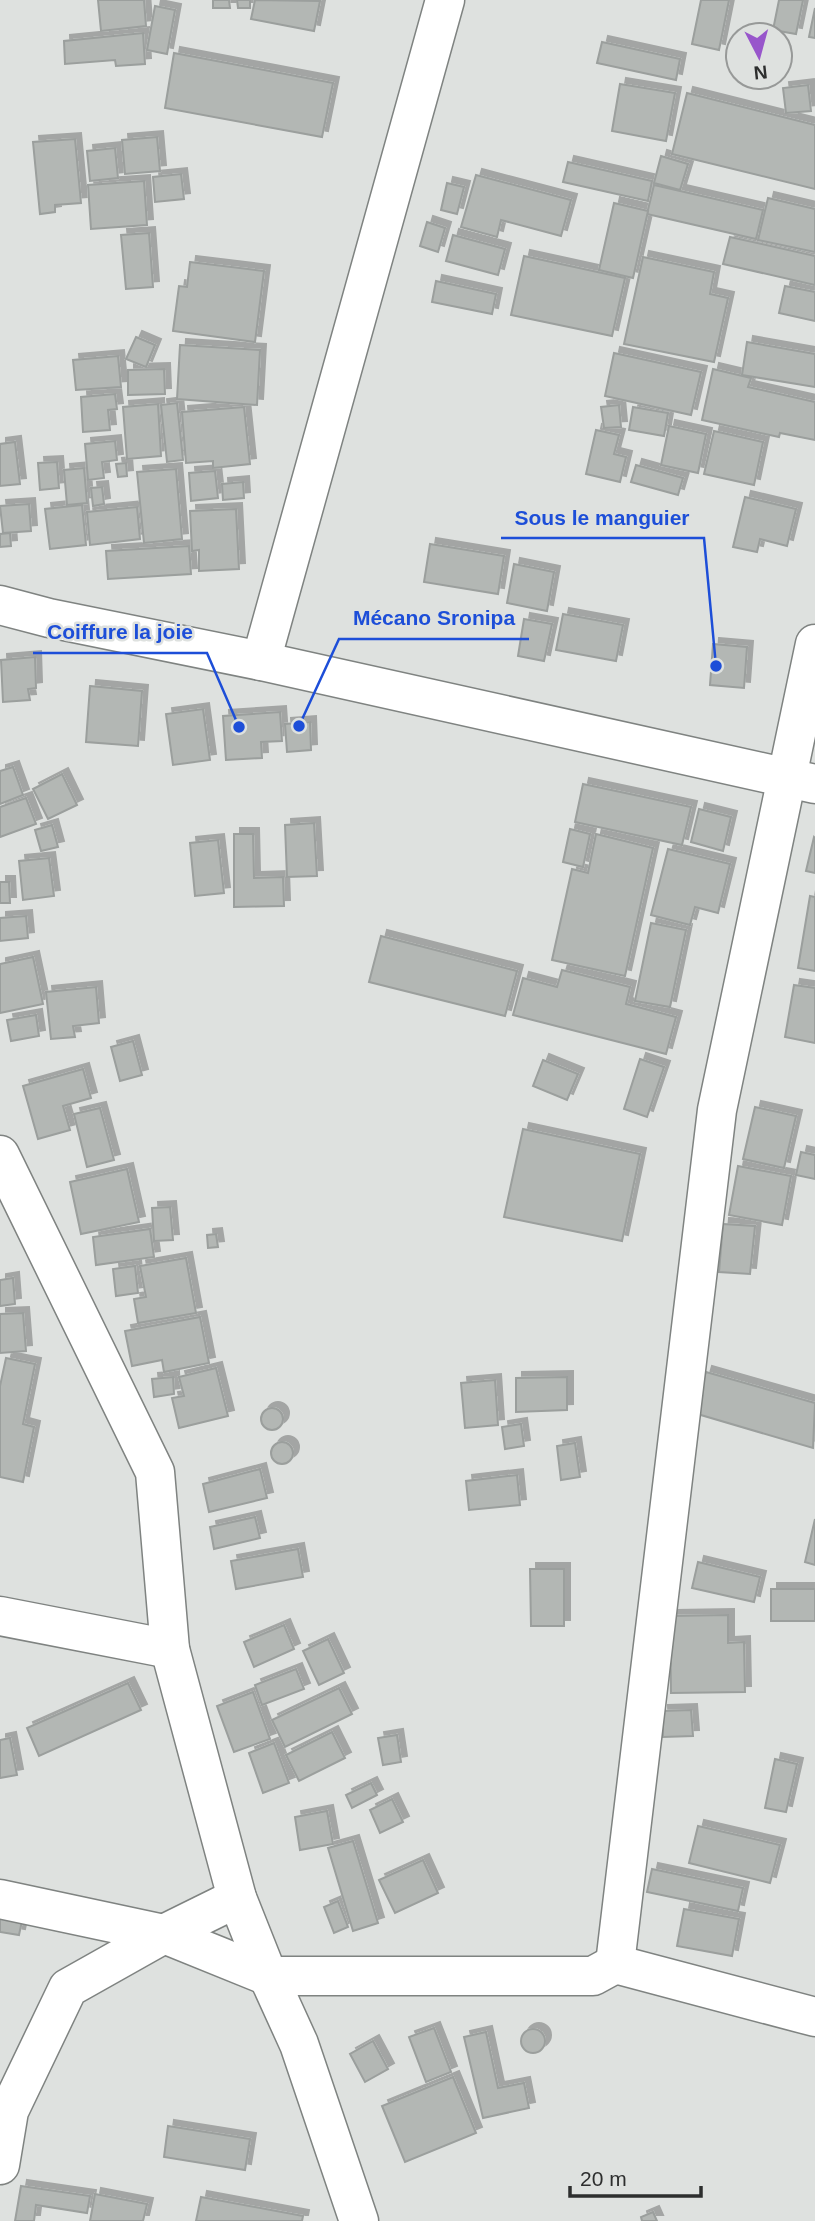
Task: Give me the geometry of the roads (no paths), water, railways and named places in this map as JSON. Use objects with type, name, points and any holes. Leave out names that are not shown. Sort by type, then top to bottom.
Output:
[{"type":"street","points":[[261,661],[445,0]]},
{"type":"street","points":[[0,605],[49,618],[261,661],[800,780]]},
{"type":"street","points":[[615,1964],[717,1110],[800,780],[815,643]]},
{"type":"street","points":[[0,1155],[155,1472],[170,1649],[237,1898],[299,2045],[359,2221]]},
{"type":"street","points":[[0,1616],[170,1649]]},
{"type":"street","points":[[0,2165],[9,2111],[68,1988],[164,1934],[237,1898]]},
{"type":"street","points":[[0,1899],[164,1934],[268,1976],[593,1976],[615,1964],[815,2017]]},
{"type":"place","name":"Sous le manguier","points":[[716,666]]},
{"type":"place","name":"Mécano Sronipa","points":[[299,726]]},
{"type":"place","name":"Coiffure la joie","points":[[239,727]]}]
